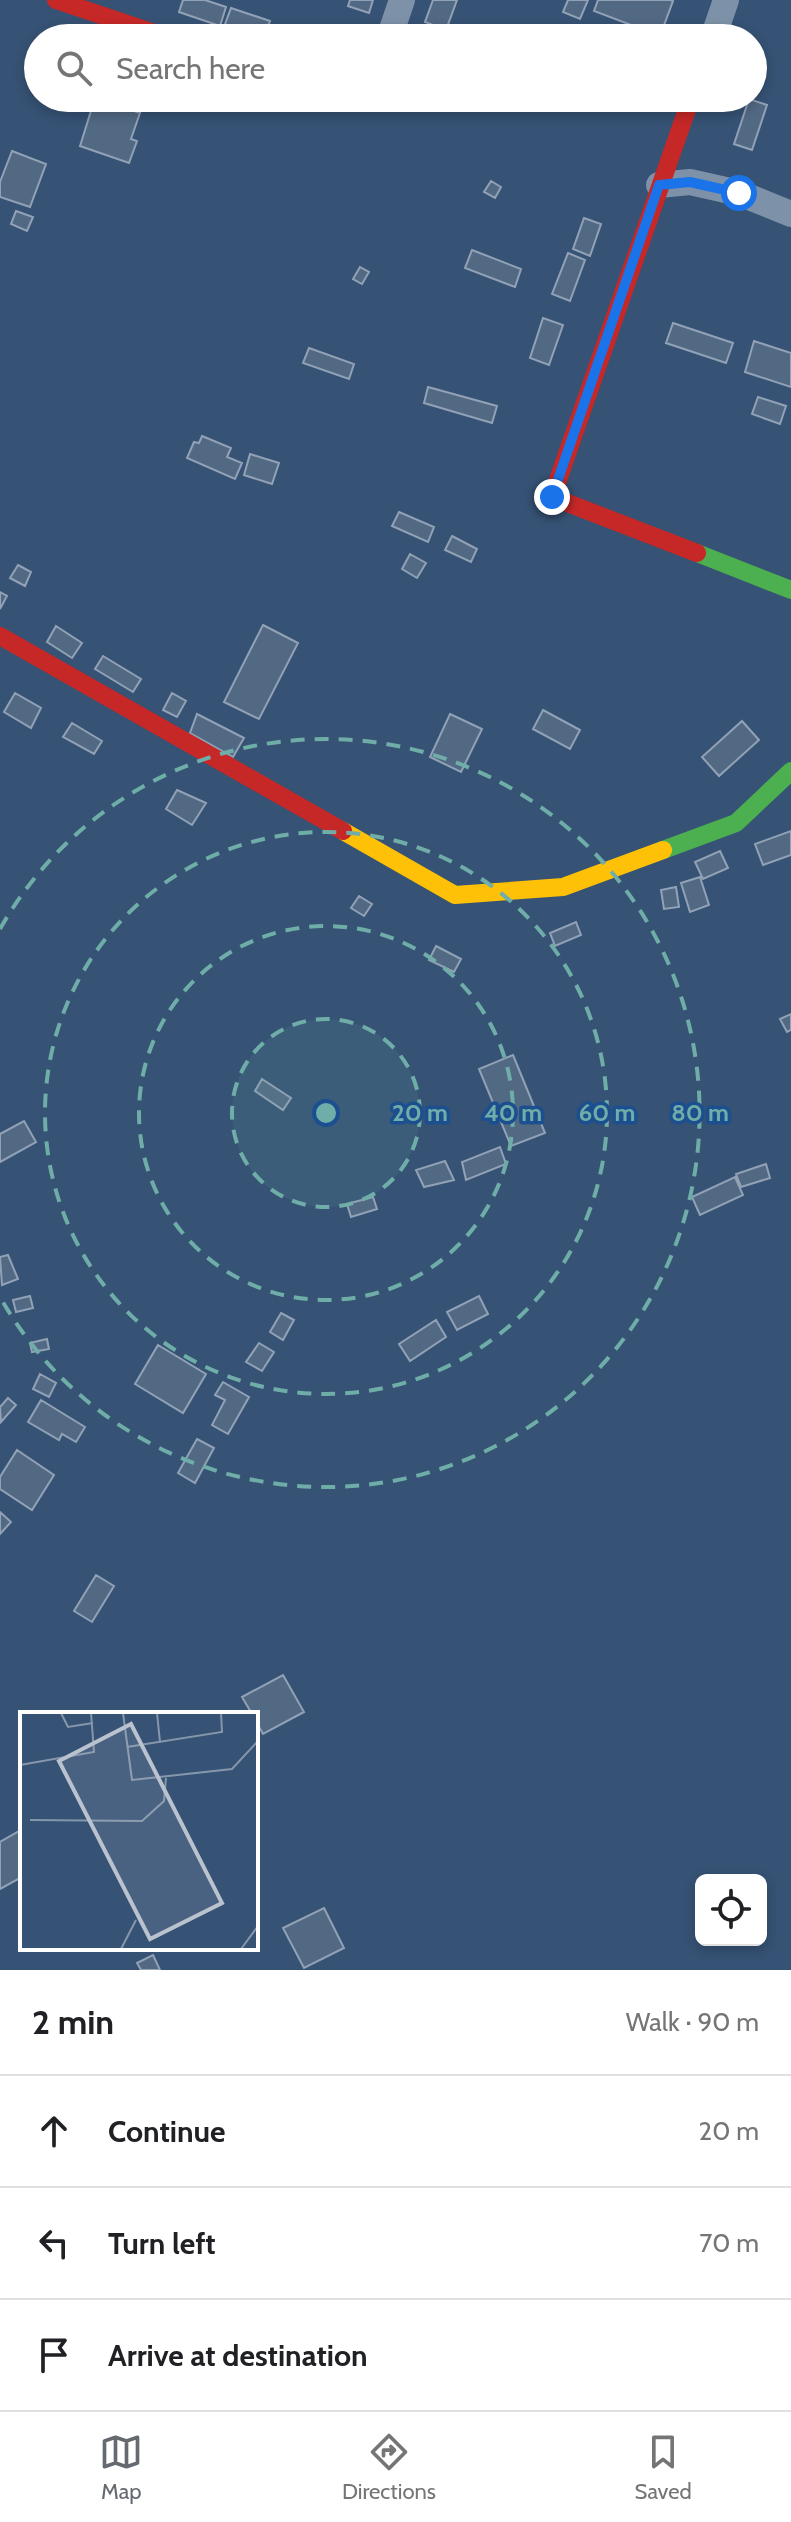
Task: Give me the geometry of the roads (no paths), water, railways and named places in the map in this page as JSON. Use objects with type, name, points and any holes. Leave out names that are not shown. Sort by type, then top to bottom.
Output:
[{"type":"street","points":[[56,0],[127,24]]},
{"type":"street","points":[[394,24],[402,0]]},
{"type":"street","points":[[718,24],[726,0]]},
{"type":"street","points":[[686,112],[552,497],[791,590]]},
{"type":"street","points":[[659,185],[690,182],[739,193],[791,214]]},
{"type":"street","points":[[0,636],[455,895],[563,887],[736,823],[791,771]]}]
